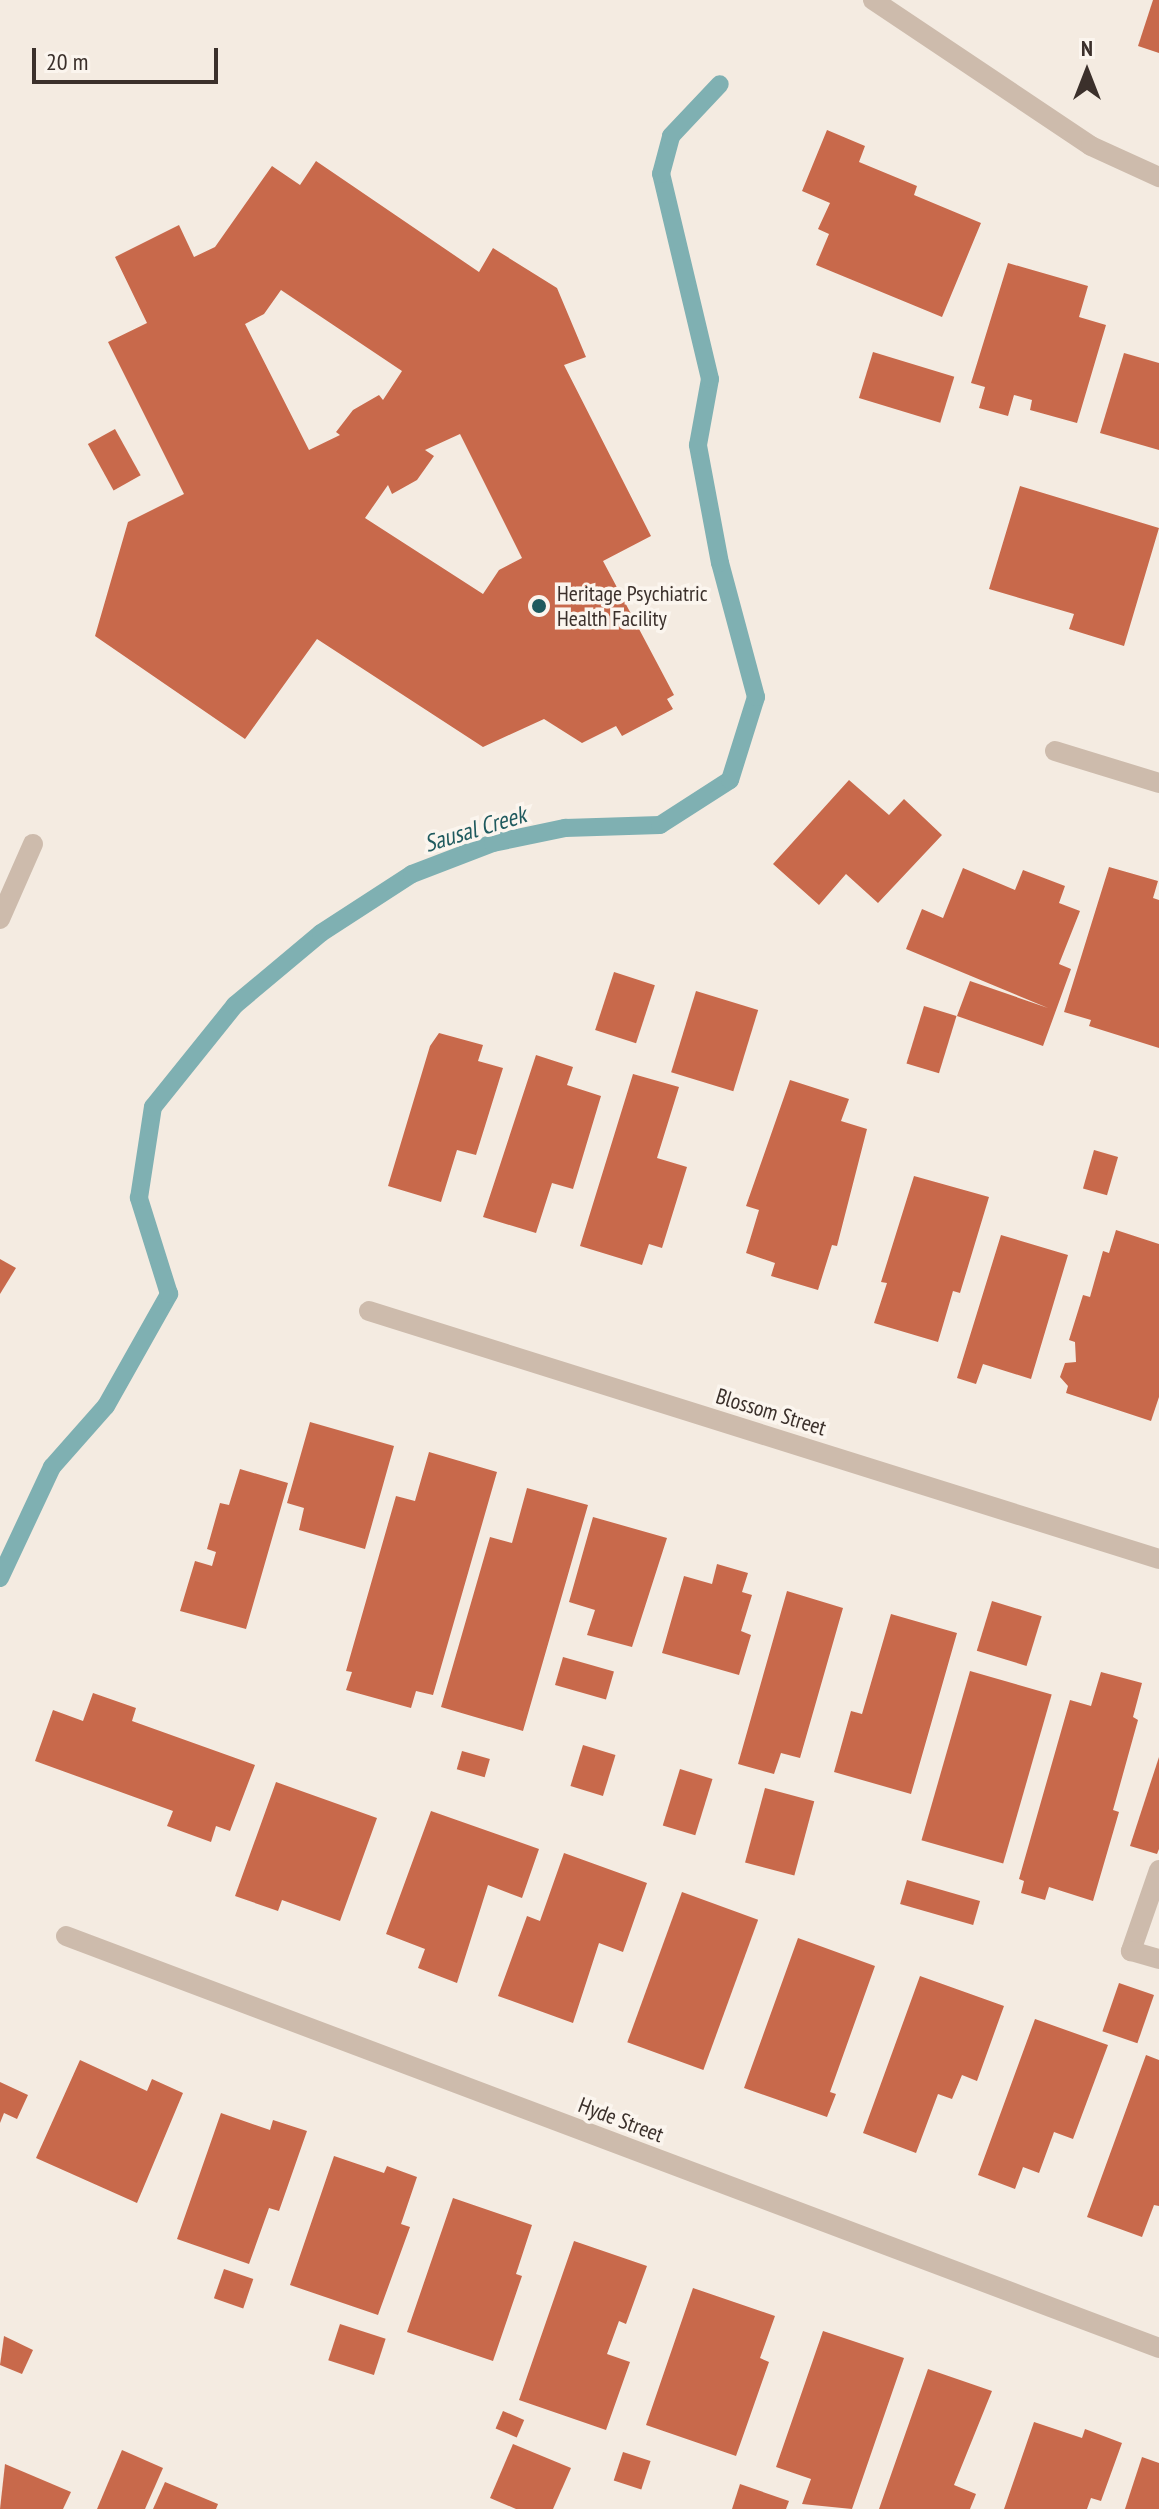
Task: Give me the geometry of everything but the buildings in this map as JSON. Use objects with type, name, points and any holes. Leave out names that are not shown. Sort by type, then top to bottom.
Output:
[{"type":"street","points":[[873,0],[1091,146],[1159,177]]},
{"type":"street","points":[[1055,751],[1159,783]]},
{"type":"street","points":[[0,919],[33,844]]},
{"type":"street","name":"Blossom Street","points":[[369,1311],[1159,1559]]},
{"type":"street","points":[[1159,1870],[1131,1951],[1159,1959]]},
{"type":"street","name":"Hyde Street","points":[[66,1936],[1159,2348]]},
{"type":"waterway","name":"Sausal Creek","points":[[0,1578],[52,1467],[106,1406],[169,1294],[139,1198],[153,1107],[235,1005],[321,933],[412,874],[493,843],[565,828],[660,825],[730,780],[756,697],[720,563],[698,445],[710,379],[661,174],[671,136],[720,84]]},
{"type":"place","name":"Heritage Psychiatric Health Facility","points":[[539,606]]}]
